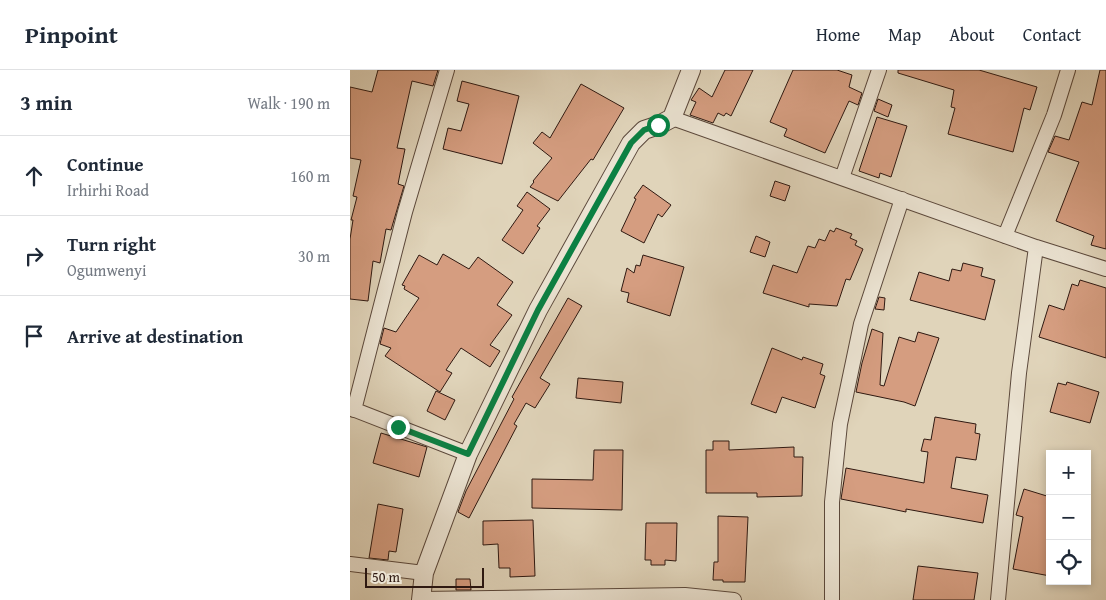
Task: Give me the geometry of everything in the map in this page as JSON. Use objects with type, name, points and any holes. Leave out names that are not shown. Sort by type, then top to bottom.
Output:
[{"type":"street","points":[[447,70],[405,212],[352,409],[468,454]]},
{"type":"street","points":[[691,70],[672,118],[644,130],[631,143],[538,310],[468,454],[424,573],[421,599],[685,595],[734,600]]},
{"type":"street","points":[[842,178],[879,70]]},
{"type":"street","points":[[1005,236],[1054,115],[1068,70]]},
{"type":"street","points":[[672,118],[1036,247],[1106,269]]},
{"type":"street","points":[[832,600],[832,502],[840,424],[861,324],[902,199]]},
{"type":"street","points":[[998,600],[1019,373],[1036,247]]},
{"type":"street","points":[[350,564],[424,573]]},
{"type":"building","points":[[378,70],[438,70],[433,86],[412,81],[397,148],[405,149],[398,184],[404,186],[391,230],[386,229],[380,263],[373,261],[368,301],[350,299],[350,239],[353,220],[351,220],[357,197],[353,196],[361,160],[350,158],[350,87],[372,92]]},
{"type":"building","points":[[725,70],[753,70],[731,116],[726,113],[724,116],[718,113],[713,123],[690,115],[696,102],[691,100],[699,88],[712,97]]},
{"type":"building","points":[[793,70],[837,70],[852,75],[849,87],[862,93],[858,105],[849,101],[825,153],[784,136],[787,129],[770,122]]},
{"type":"building","points":[[898,70],[979,70],[1037,87],[1030,110],[1024,108],[1013,152],[948,134],[955,108],[951,107],[954,90],[898,73]]},
{"type":"building","points":[[1100,70],[1106,70],[1106,249],[1091,245],[1094,236],[1056,221],[1079,162],[1048,152],[1055,136],[1069,140],[1082,102],[1092,105]]},
{"type":"building","points":[[462,81],[519,96],[502,164],[443,149],[448,128],[461,131],[469,104],[457,101]]},
{"type":"building","points":[[581,84],[624,108],[593,160],[591,159],[558,201],[530,187],[552,158],[533,143],[542,132],[550,138]]},
{"type":"building","points":[[878,99],[892,105],[888,117],[874,111]]},
{"type":"building","points":[[877,117],[907,126],[891,177],[880,173],[879,178],[859,171]]},
{"type":"building","points":[[775,181],[790,186],[785,201],[770,196]]},
{"type":"building","points":[[643,185],[671,205],[662,217],[658,214],[644,243],[621,231],[636,199],[634,198]]},
{"type":"building","points":[[527,192],[550,209],[537,226],[540,228],[523,254],[502,240],[523,210],[517,206]]},
{"type":"building","points":[[836,228],[852,234],[850,238],[857,241],[855,245],[863,249],[850,280],[846,279],[837,306],[809,304],[809,307],[763,293],[773,265],[797,273],[808,246],[815,248],[819,239],[825,241],[830,230],[834,232]]},
{"type":"building","points":[[756,236],[770,242],[765,257],[750,252]]},
{"type":"building","points":[[443,254],[469,269],[478,257],[513,282],[497,305],[512,315],[490,345],[500,351],[490,367],[461,348],[446,370],[452,373],[440,392],[385,356],[391,348],[380,344],[384,328],[396,332],[419,298],[404,289],[405,286],[402,285],[419,255],[437,265]]},
{"type":"building","points":[[643,255],[684,267],[670,316],[627,302],[629,293],[621,291],[627,268],[634,273],[636,265],[640,266]]},
{"type":"building","points":[[963,263],[983,268],[981,276],[995,280],[985,320],[910,300],[919,272],[949,281],[952,269],[961,271]]},
{"type":"building","points":[[1080,280],[1106,288],[1106,358],[1039,337],[1049,305],[1064,310],[1072,284],[1078,286]]},
{"type":"building","points":[[879,297],[885,298],[884,310],[875,309]]},
{"type":"building","points":[[568,298],[582,306],[540,378],[550,384],[535,408],[526,403],[514,424],[517,426],[469,518],[458,512],[466,491],[514,399],[512,397]]},
{"type":"building","points":[[872,329],[883,333],[880,385],[884,386],[899,337],[915,342],[918,332],[939,338],[915,406],[856,392]]},
{"type":"building","points":[[772,348],[802,360],[803,357],[823,364],[820,374],[825,376],[815,408],[782,397],[776,413],[751,404]]},
{"type":"building","points":[[578,378],[623,382],[621,403],[576,398]]},
{"type":"building","points":[[1067,382],[1099,392],[1090,423],[1050,412],[1058,383],[1066,385]]},
{"type":"building","points":[[436,391],[455,400],[445,420],[427,411]]},
{"type":"building","points":[[935,417],[976,424],[975,433],[980,434],[976,460],[956,457],[951,488],[988,495],[983,523],[906,509],[906,512],[841,499],[846,468],[924,483],[928,452],[921,451],[924,439],[931,440]]},
{"type":"building","points":[[381,433],[427,447],[419,477],[373,463]]},
{"type":"building","points":[[713,441],[729,441],[729,450],[794,447],[794,457],[803,457],[802,496],[757,497],[757,493],[706,493],[706,450],[713,450]]},
{"type":"building","points":[[594,450],[623,450],[622,510],[532,508],[532,479],[593,480]]},
{"type":"building","points":[[1024,489],[1046,496],[1046,575],[1013,569],[1023,517],[1016,515]]},
{"type":"building","points":[[378,504],[403,509],[396,552],[389,551],[388,560],[369,558]]},
{"type":"building","points":[[718,516],[748,517],[745,582],[713,580],[714,562],[718,562]]},
{"type":"building","points":[[533,520],[535,576],[510,577],[510,568],[499,568],[498,544],[483,545],[483,521]]},
{"type":"building","points":[[646,523],[677,523],[676,561],[665,560],[665,565],[651,565],[651,560],[645,560]]},
{"type":"building","points":[[918,566],[978,573],[974,600],[913,600]]},
{"type":"building","points":[[456,579],[470,579],[471,590],[456,590]]},
{"type":"route","points":[[398,427],[468,454],[538,310],[631,143],[644,130],[658,125]]}]
